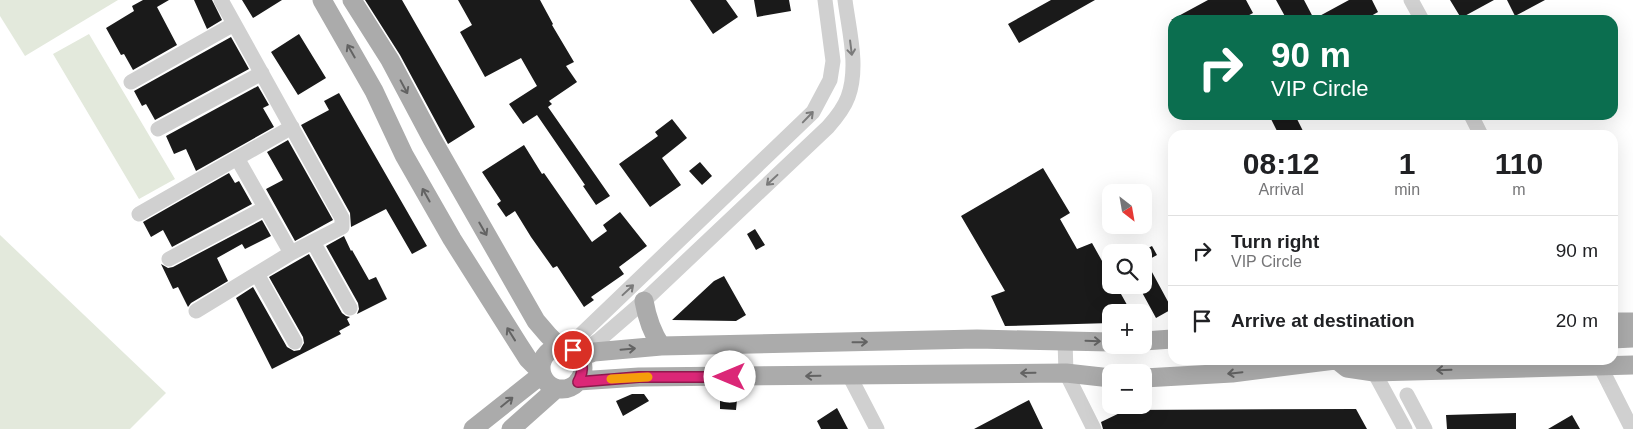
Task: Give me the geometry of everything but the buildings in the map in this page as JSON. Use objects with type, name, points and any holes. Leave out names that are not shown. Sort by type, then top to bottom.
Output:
[{"type":"main road","points":[[322,0],[374,91],[404,156],[452,240],[519,346],[541,373],[547,384],[556,389],[567,389],[573,386],[578,382],[583,368],[571,352],[548,335],[536,321],[432,139],[390,60],[352,0]]},
{"type":"main road","points":[[644,300],[647,319],[652,333],[661,346]]},
{"type":"main road","points":[[1618,322],[1633,322]]},
{"type":"main road","points":[[1618,339],[1633,338]]},
{"type":"main road","points":[[473,429],[541,373],[542,362],[547,353],[553,349],[571,352],[594,352],[661,346],[977,339],[1102,342]]},
{"type":"main road","points":[[1152,340],[1168,339]]},
{"type":"main road","points":[[1618,357],[1633,354]]},
{"type":"main road","points":[[1618,363],[1633,366]]},
{"type":"main road","points":[[1152,378],[1232,373],[1296,365]]},
{"type":"main road","points":[[1344,365],[1348,368],[1374,372],[1508,365]]},
{"type":"main road","points":[[578,382],[639,377],[1066,372],[1102,377]]},
{"type":"main road","points":[[511,429],[556,389]]},
{"type":"street","points":[[196,311],[291,253],[342,227],[342,218],[221,0]]},
{"type":"street","points":[[571,352],[687,234],[813,112],[830,80],[833,61],[825,0]]},
{"type":"street","points":[[571,352],[599,340],[644,300],[828,127],[840,112],[848,98],[852,82],[852,58],[845,0]]},
{"type":"street","points":[[1411,0],[1419,15]]},
{"type":"street","points":[[131,82],[234,24]]},
{"type":"street","points":[[158,129],[262,73]]},
{"type":"street","points":[[139,214],[292,127]]},
{"type":"street","points":[[237,158],[291,253]]},
{"type":"street","points":[[169,259],[265,208]]},
{"type":"street","points":[[687,234],[700,248]]},
{"type":"street","points":[[313,242],[350,308]]},
{"type":"street","points":[[257,274],[295,342]]},
{"type":"street","points":[[1065,340],[1066,372],[1094,429]]},
{"type":"street","points":[[1604,365],[1611,390],[1632,429]]},
{"type":"street","points":[[1374,372],[1405,429]]},
{"type":"street","points":[[849,376],[876,429]]},
{"type":"street","points":[[1407,395],[1425,429]]},
{"type":"shaded area","points":[[0,0],[118,0],[25,56],[0,16]]},
{"type":"shaded area","points":[[89,34],[175,179],[139,199],[53,54]]},
{"type":"shaded area","points":[[0,235],[166,393],[130,429],[0,429]]},
{"type":"slow traffic","points":[[611,379],[648,377]]},
{"type":"route","points":[[573,350],[582,361],[582,375],[578,382],[639,377],[730,377]]}]
